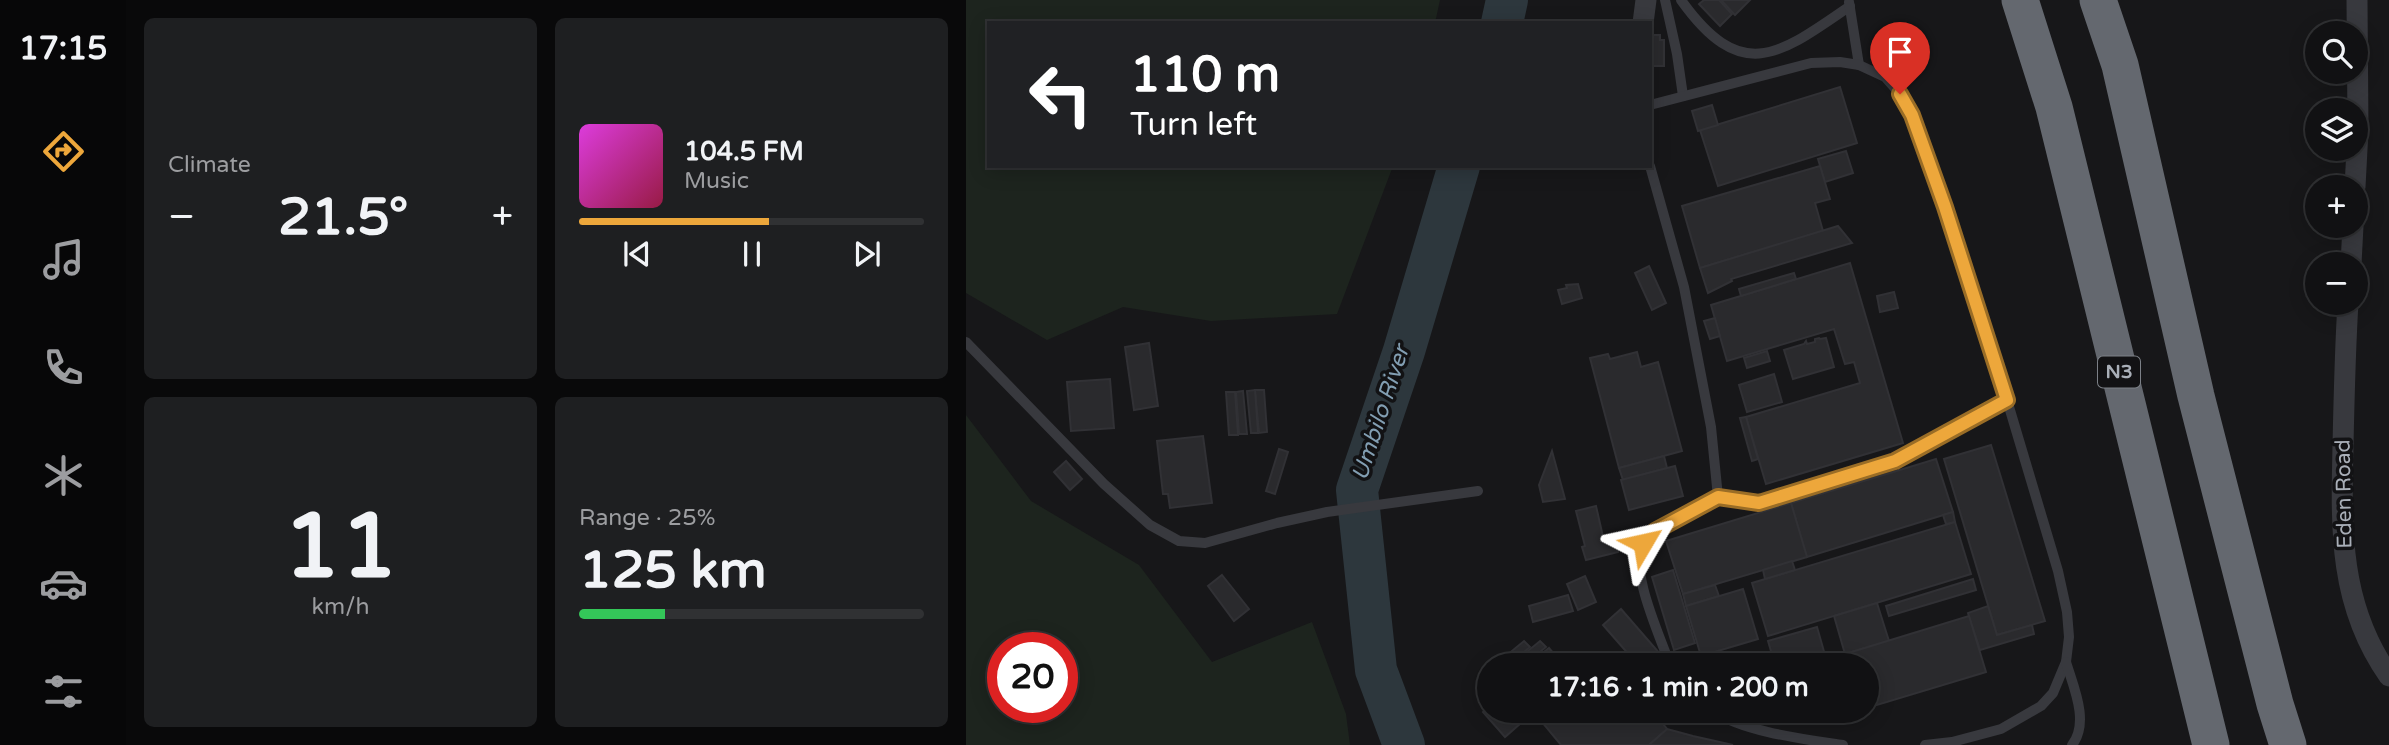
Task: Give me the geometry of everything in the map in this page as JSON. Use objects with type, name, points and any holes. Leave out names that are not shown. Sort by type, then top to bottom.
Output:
[{"type":"highway","name":"N3","points":[[2020,0],[2054,107],[2211,745]]},
{"type":"highway","points":[[2098,0],[2120,65],[2199,410],[2274,704],[2288,745]]},
{"type":"street","points":[[1643,21],[1646,0]]},
{"type":"street","points":[[2356,175],[2357,0]]},
{"type":"street","name":"Eden Road","points":[[2348,315],[2340,506],[2346,570],[2366,636],[2389,676]]},
{"type":"lane","points":[[1665,0],[1678,54],[1683,96]]},
{"type":"lane","points":[[1681,0],[1710,33],[1729,48],[1744,53],[1759,53],[1792,45],[1849,3],[1859,65]]},
{"type":"lane","points":[[1652,104],[1811,64],[1840,62],[1859,65],[1885,77],[1900,94],[1912,115],[1945,207],[2007,400],[2061,585],[2069,637],[2066,662],[2053,693],[2041,706],[2001,729],[1952,742],[1925,745]]},
{"type":"lane","points":[[1651,168],[1684,287],[1711,427],[1718,497]]},
{"type":"lane","points":[[966,342],[1104,484],[1150,525],[1178,541],[1205,543],[1327,512],[1478,491]]},
{"type":"lane","points":[[1666,653],[1642,584],[1638,561],[1643,543],[1655,531],[1718,497],[1759,503],[1895,461],[2007,400]]},
{"type":"lane","points":[[2066,662],[2080,709],[2077,739],[2072,745]]},
{"type":"lane","points":[[1739,723],[1787,737],[1843,745]]},
{"type":"shaded area","points":[[966,0],[1440,0],[1435,21],[987,21],[987,168],[1392,168],[1337,314],[1211,321],[1123,307],[1047,340],[966,293]]},
{"type":"shaded area","points":[[966,415],[1031,501],[1139,565],[1212,662],[1312,622],[1346,714],[1350,745],[966,745]]},
{"type":"building","points":[[1704,0],[1719,0],[1732,14],[1720,26],[1699,4]]},
{"type":"building","points":[[1721,0],[1750,0],[1735,15]]},
{"type":"building","points":[[1652,35],[1660,35],[1660,40],[1664,40],[1664,66],[1652,66]]},
{"type":"building","points":[[1840,87],[1857,143],[1718,186],[1700,130]]},
{"type":"building","points":[[1712,105],[1718,125],[1698,131],[1692,111]]},
{"type":"building","points":[[1846,151],[1853,173],[1825,182],[1818,159]]},
{"type":"building","points":[[1820,166],[1830,199],[1815,203],[1823,231],[1700,268],[1682,206]]},
{"type":"building","points":[[1838,226],[1852,243],[1731,279],[1732,281],[1708,293],[1700,268]]},
{"type":"building","points":[[1850,263],[1903,443],[1766,484],[1746,417],[1860,383],[1854,362],[1845,364],[1834,329],[1727,361],[1711,305]]},
{"type":"building","points":[[1649,266],[1666,303],[1652,310],[1635,273]]},
{"type":"building","points":[[1794,273],[1796,279],[1741,296],[1739,289]]},
{"type":"building","points":[[1578,284],[1582,298],[1562,304],[1558,290],[1567,288],[1566,285]]},
{"type":"building","points":[[1894,292],[1898,308],[1880,312],[1877,296]]},
{"type":"building","points":[[1715,318],[1720,336],[1710,339],[1704,321]]},
{"type":"building","points":[[1826,338],[1834,367],[1793,379],[1784,350],[1806,341],[1807,344],[1815,342],[1815,339]]},
{"type":"building","points":[[1149,343],[1158,406],[1134,410],[1125,347]]},
{"type":"building","points":[[1767,351],[1770,361],[1747,368],[1744,358]]},
{"type":"building","points":[[1637,352],[1641,367],[1658,362],[1682,451],[1619,468],[1590,358],[1608,354],[1610,359]]},
{"type":"building","points":[[1774,374],[1782,402],[1747,412],[1739,385]]},
{"type":"building","points":[[1110,379],[1114,428],[1071,431],[1067,382]]},
{"type":"building","points":[[1255,390],[1264,390],[1267,432],[1259,433]]},
{"type":"building","points":[[1255,390],[1258,433],[1251,433],[1247,391]]},
{"type":"building","points":[[1243,391],[1247,434],[1239,434],[1236,392]]},
{"type":"building","points":[[1226,392],[1235,392],[1238,435],[1229,435]]},
{"type":"building","points":[[1746,417],[1758,459],[1752,461],[1740,418]]},
{"type":"building","points":[[1203,436],[1212,503],[1170,508],[1168,494],[1163,494],[1157,441]]},
{"type":"building","points":[[1991,445],[2045,621],[1997,635],[1944,459]]},
{"type":"building","points":[[1279,449],[1288,452],[1275,494],[1266,491]]},
{"type":"building","points":[[1552,451],[1565,499],[1543,502],[1539,485]]},
{"type":"building","points":[[1664,456],[1667,468],[1623,480],[1619,468]]},
{"type":"building","points":[[1936,459],[1953,512],[1807,557],[1791,503]]},
{"type":"building","points":[[1066,461],[1082,479],[1070,490],[1054,472]]},
{"type":"building","points":[[1675,466],[1683,496],[1629,510],[1621,480]]},
{"type":"building","points":[[1791,503],[1807,557],[1683,594],[1666,541]]},
{"type":"building","points":[[1596,506],[1604,541],[1615,538],[1618,552],[1586,560],[1576,511]]},
{"type":"building","points":[[1953,512],[1955,522],[1946,524],[1943,515]]},
{"type":"building","points":[[1955,522],[1971,574],[1768,636],[1752,583]]},
{"type":"building","points":[[1792,561],[1795,570],[1765,579],[1763,570]]},
{"type":"building","points":[[1673,570],[1695,643],[1674,650],[1652,577]]},
{"type":"building","points":[[1222,575],[1249,609],[1234,621],[1208,586]]},
{"type":"building","points":[[1585,576],[1596,602],[1578,610],[1567,584]]},
{"type":"building","points":[[1973,579],[1976,590],[1889,616],[1886,606]]},
{"type":"building","points":[[1715,585],[1719,596],[1686,606],[1683,594]]},
{"type":"building","points":[[1743,589],[1758,639],[1711,653],[1700,653],[1686,606]]},
{"type":"building","points":[[1568,595],[1573,611],[1533,622],[1529,606]]},
{"type":"building","points":[[1877,603],[1889,641],[1845,653],[1834,616]]},
{"type":"building","points":[[1988,606],[1997,635],[2032,625],[2034,634],[1980,650],[1968,613]]},
{"type":"building","points":[[1621,609],[1659,653],[1628,653],[1603,625]]},
{"type":"building","points":[[1969,616],[1986,672],[1879,704],[1879,653],[1848,653]]},
{"type":"building","points":[[1817,627],[1824,653],[1772,653],[1768,641]]},
{"type":"building","points":[[1524,641],[1530,647],[1523,653],[1510,653]]},
{"type":"building","points":[[1540,641],[1546,647],[1539,653],[1526,653]]},
{"type":"building","points":[[1493,723],[1521,723],[1505,737]]},
{"type":"building","points":[[1543,723],[1662,723],[1667,729],[1649,745],[1561,745]]},
{"type":"building","points":[[1667,729],[1693,736],[1733,745],[1649,745]]},
{"type":"waterway","name":"Umbilo River","points":[[1502,21],[1507,0]]},
{"type":"waterway","name":"Umbilo River","points":[[1404,745],[1376,670],[1357,490],[1404,351],[1458,168]]},
{"type":"route","points":[[1643,543],[1655,531],[1718,497],[1759,503],[1895,461],[2007,400],[1945,207],[1912,115],[1900,94]]}]
